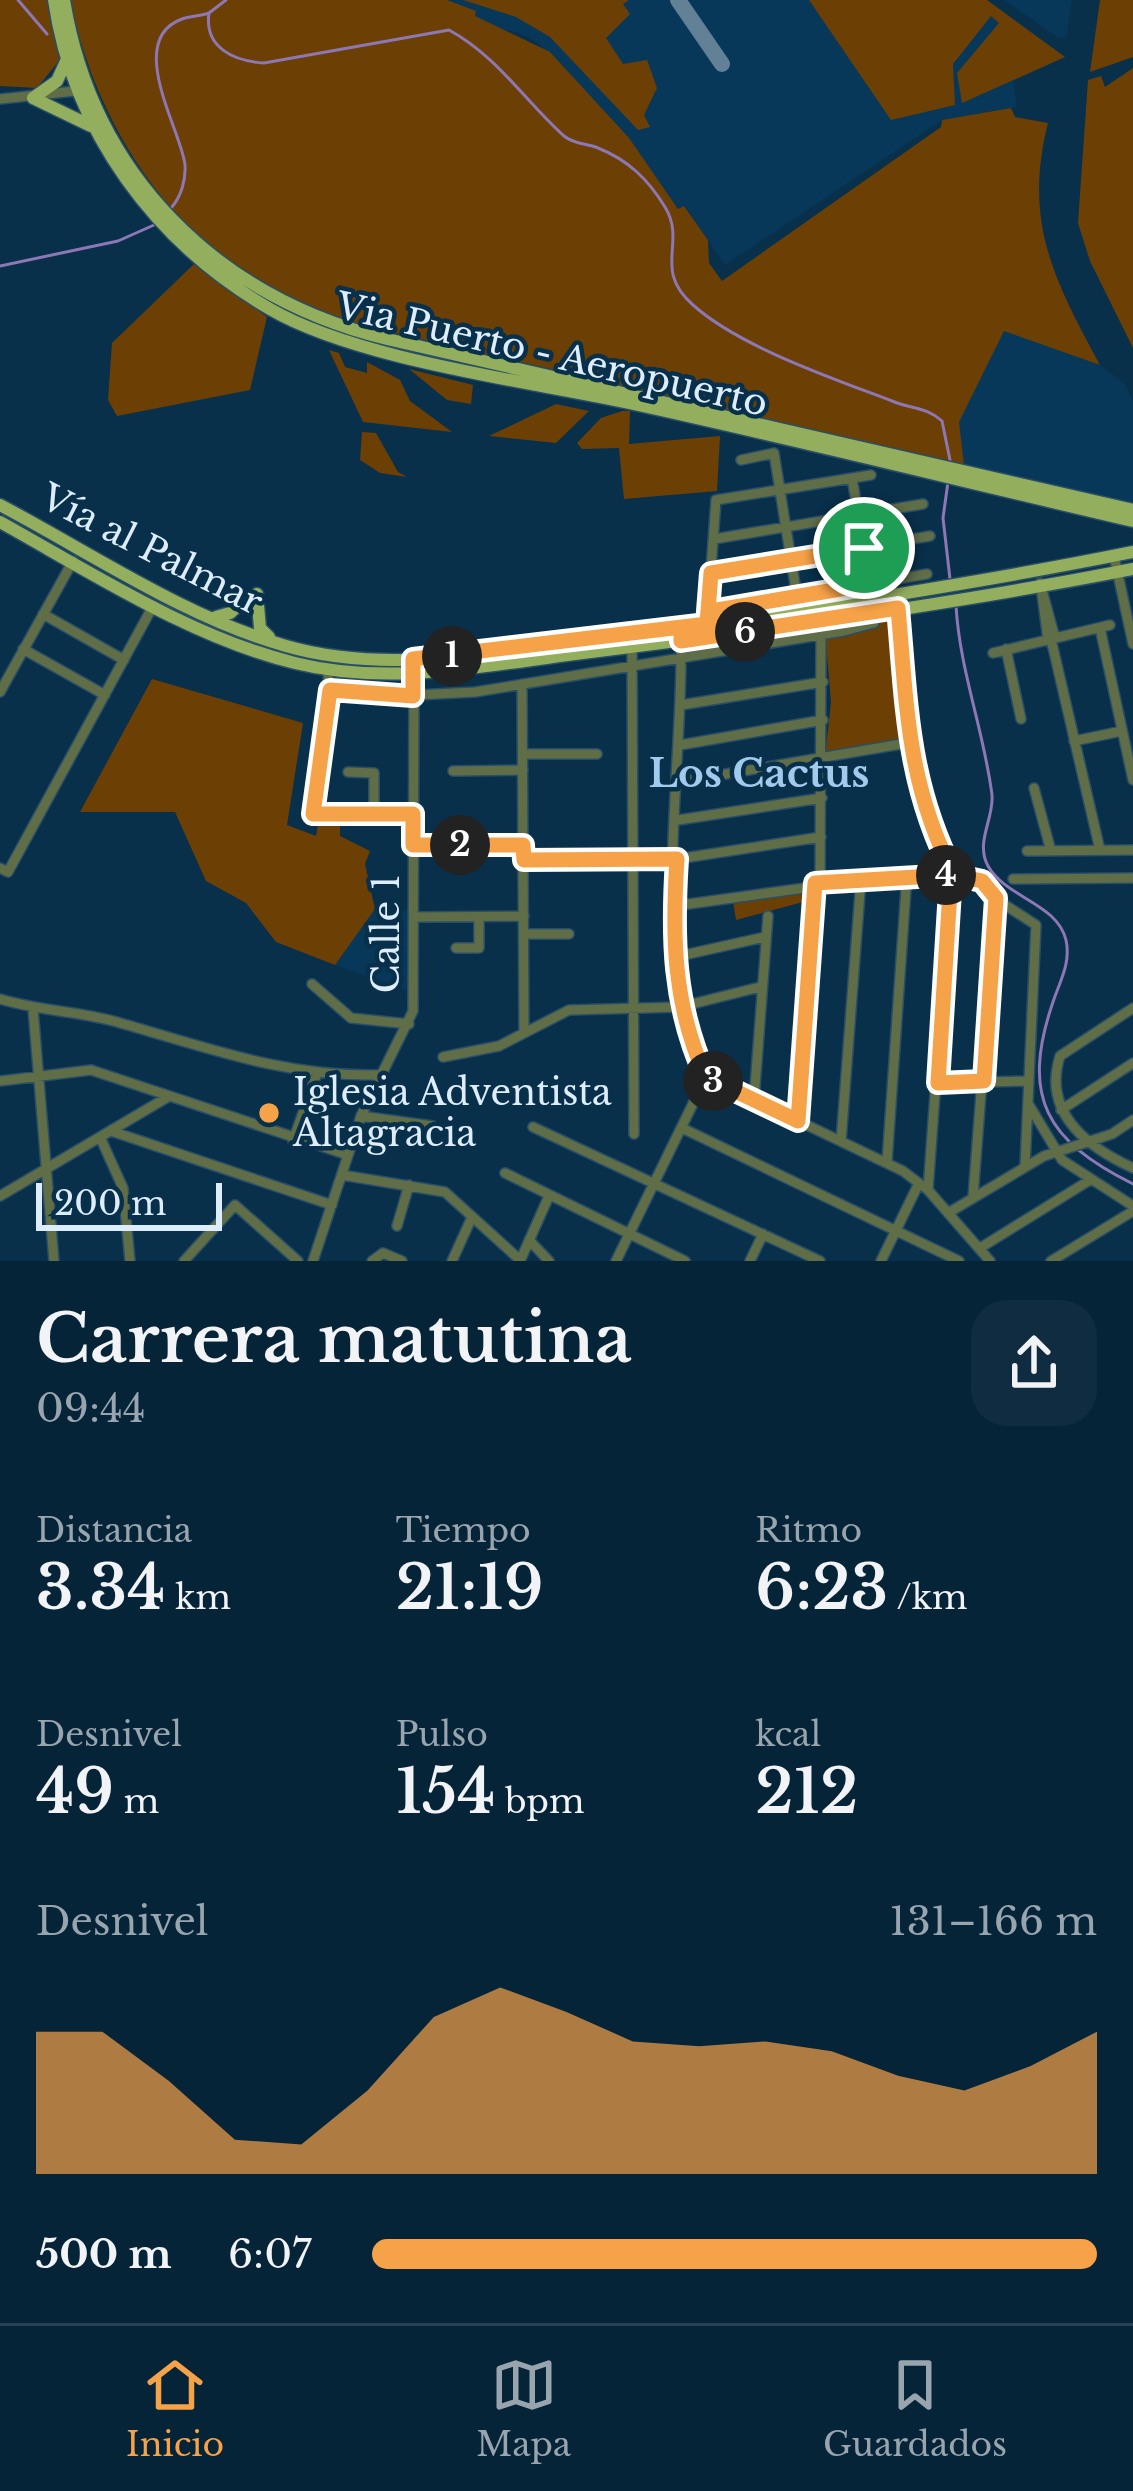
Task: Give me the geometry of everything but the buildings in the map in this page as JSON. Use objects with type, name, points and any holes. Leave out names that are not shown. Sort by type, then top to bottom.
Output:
[{"type":"main road","name":"Via Puerto - Aeropuerto","points":[[54,0],[67,58],[120,150],[164,212],[229,271],[305,314],[387,339],[928,467],[1133,521]]},
{"type":"main road","name":"Via Puerto - Aeropuerto","points":[[64,0],[96,130],[128,183],[173,237],[241,291],[300,323],[400,353],[928,467]]},
{"type":"main road","points":[[67,58],[57,81],[39,97],[96,130]]},
{"type":"main road","name":"Via Puerto - Aeropuerto","points":[[967,477],[1133,510]]},
{"type":"main road","name":"Vía al Palmar","points":[[0,505],[210,616],[286,646],[413,666],[898,608],[934,587]]},
{"type":"main road","name":"Vía al Palmar","points":[[0,522],[154,604],[263,654],[327,669],[632,647],[711,623],[934,587],[1041,589],[1133,569]]},
{"type":"main road","name":"Vía al Palmar","points":[[966,589],[1133,552]]},
{"type":"main road","points":[[210,616],[225,616],[250,597],[260,628],[286,646]]},
{"type":"street","points":[[0,99],[39,97],[82,84]]},
{"type":"street","points":[[740,460],[774,453],[796,596]]},
{"type":"street","points":[[711,623],[716,500],[871,475]]},
{"type":"street","points":[[852,478],[870,584]]},
{"type":"street","points":[[714,538],[923,504]]},
{"type":"street","points":[[711,573],[930,536]]},
{"type":"street","points":[[1114,556],[1133,644]]},
{"type":"street","points":[[2,686],[73,561]]},
{"type":"street","points":[[711,623],[717,610],[870,584],[934,587]]},
{"type":"street","points":[[1041,589],[1100,850]]},
{"type":"street","points":[[0,868],[8,872],[154,604]]},
{"type":"street","points":[[881,1261],[924,1186],[938,1083],[952,875],[919,798],[907,743],[898,608]]},
{"type":"street","points":[[330,690],[413,696],[522,684],[870,626],[875,611]]},
{"type":"street","points":[[43,614],[124,660]]},
{"type":"street","points":[[993,652],[1105,626],[1133,780]]},
{"type":"street","points":[[681,634],[675,957],[680,1007],[706,1077],[886,1162],[924,1186],[990,1261]]},
{"type":"street","points":[[798,1121],[821,837],[821,635]]},
{"type":"street","points":[[632,647],[634,1135]]},
{"type":"street","points":[[23,650],[105,694]]},
{"type":"street","points":[[1006,650],[1022,719]]},
{"type":"street","name":"Calle 1","points":[[313,1261],[361,1116],[378,1075],[409,1024],[414,917],[413,666]]},
{"type":"street","points":[[327,669],[330,690],[313,814],[413,814]]},
{"type":"street","points":[[681,705],[824,682]]},
{"type":"street","points":[[522,684],[524,1033]]},
{"type":"street","points":[[680,745],[823,720]]},
{"type":"street","points":[[1074,741],[1122,731]]},
{"type":"street","points":[[679,782],[907,743]]},
{"type":"street","points":[[523,754],[597,754]]},
{"type":"street","points":[[453,771],[523,770]]},
{"type":"street","points":[[348,772],[374,773],[374,814]]},
{"type":"street","points":[[1034,788],[1051,850]]},
{"type":"street","points":[[678,820],[822,798]]},
{"type":"street","points":[[524,860],[677,859],[821,837]]},
{"type":"street","points":[[413,845],[523,845]]},
{"type":"street","points":[[1027,850],[1133,850]]},
{"type":"street","points":[[886,1162],[907,874]]},
{"type":"street","points":[[674,906],[907,874],[982,881],[996,898],[1036,925],[1025,1166]]},
{"type":"street","points":[[1013,879],[1133,878]]},
{"type":"street","points":[[842,1142],[861,880]]},
{"type":"street","points":[[974,1197],[996,898]]},
{"type":"street","points":[[414,917],[524,916]]},
{"type":"street","points":[[754,1100],[768,916]]},
{"type":"street","points":[[455,948],[479,948],[479,917]]},
{"type":"street","points":[[524,934],[569,934]]},
{"type":"street","points":[[675,957],[766,937]]},
{"type":"street","points":[[312,984],[351,1018],[409,1024]]},
{"type":"street","points":[[443,1057],[499,1046],[569,1010],[680,1007],[760,987]]},
{"type":"street","points":[[0,998],[33,1009],[114,1021],[232,1060],[317,1073],[378,1075]]},
{"type":"street","points":[[1133,1008],[1060,1056],[1056,1090],[1061,1110],[1087,1143],[1133,1168]]},
{"type":"street","points":[[33,1009],[54,1261]]},
{"type":"street","points":[[1061,1110],[1133,1065]]},
{"type":"street","points":[[0,1081],[92,1070],[293,1141],[348,1155]]},
{"type":"street","points":[[293,1141],[317,1073]]},
{"type":"street","points":[[616,1261],[706,1077]]},
{"type":"street","points":[[938,1083],[1028,1081]]},
{"type":"street","points":[[0,1196],[166,1098]]},
{"type":"street","points":[[1029,1105],[1059,1150],[1090,1180],[1133,1209],[1051,1261]]},
{"type":"street","points":[[361,1116],[434,1126]]},
{"type":"street","points":[[948,1213],[1025,1166],[1133,1120]]},
{"type":"street","points":[[533,1127],[656,1181],[815,1260]]},
{"type":"street","points":[[682,1128],[959,1261]]},
{"type":"street","points":[[111,1131],[332,1205]]},
{"type":"street","points":[[100,1138],[123,1189],[130,1261]]},
{"type":"street","points":[[505,1173],[686,1261]]},
{"type":"street","points":[[342,1175],[446,1192],[520,1261],[549,1196]]},
{"type":"street","points":[[980,1248],[1090,1180]]},
{"type":"street","points":[[398,1226],[409,1185]]},
{"type":"street","points":[[184,1261],[235,1204],[298,1261]]},
{"type":"street","points":[[452,1261],[472,1216]]},
{"type":"street","points":[[750,1261],[763,1234]]},
{"type":"street","points":[[529,1240],[549,1261]]},
{"type":"street","points":[[372,1261],[383,1253],[402,1261]]},
{"type":"shaded area","points":[[0,0],[49,0],[62,57],[37,88],[0,86]]},
{"type":"shaded area","points":[[70,0],[447,0],[476,11],[475,16],[550,52],[629,138],[678,209],[684,206],[708,240],[709,263],[722,281],[941,127],[942,120],[1011,108],[1015,117],[1048,123],[1039,191],[1047,249],[1100,365],[1004,331],[959,422],[964,465],[327,317],[244,275],[154,188],[94,81]]},
{"type":"shaded area","points":[[266,0],[987,0],[1065,57],[1013,81],[1017,107],[942,120],[725,265],[685,206],[679,209],[538,43],[517,32]]},
{"type":"shaded area","points":[[463,0],[629,0],[623,4],[630,14],[606,38],[623,64],[647,60],[657,88],[644,115],[650,127],[638,130],[550,37],[516,17]]},
{"type":"shaded area","points":[[809,0],[987,0],[1065,57],[962,103],[957,73],[999,23],[991,16],[953,64],[955,105],[891,120]]},
{"type":"shaded area","points":[[1004,0],[1072,0],[1066,37],[1059,38]]},
{"type":"shaded area","points":[[1100,0],[1133,0],[1133,57],[1090,72]]},
{"type":"shaded area","points":[[1133,68],[1133,348],[1090,261],[1078,223],[1088,80],[1101,76],[1105,87]]},
{"type":"shaded area","points":[[194,264],[267,317],[250,390],[117,416],[108,400],[112,343]]},
{"type":"shaded area","points":[[1004,330],[1100,365],[1124,383],[1133,401],[1133,505],[964,465],[958,422]]},
{"type":"shaded area","points":[[329,350],[339,353],[345,367],[367,373],[367,362],[400,380],[410,401],[452,432],[363,422]]},
{"type":"shaded area","points":[[409,369],[473,385],[471,404],[447,400]]},
{"type":"shaded area","points":[[556,404],[589,411],[556,443],[489,436]]},
{"type":"shaded area","points":[[630,411],[629,444],[720,436],[717,491],[624,499],[619,448],[582,449],[577,443],[601,418]]},
{"type":"shaded area","points":[[362,432],[376,433],[398,472],[407,477],[380,473],[360,460]]},
{"type":"shaded area","points":[[892,613],[904,742],[825,757],[831,702],[825,632],[830,624]]},
{"type":"shaded area","points":[[152,679],[303,723],[287,825],[316,836],[319,819],[340,820],[340,836],[370,851],[365,864],[375,909],[335,965],[276,942],[246,903],[206,881],[175,812],[80,812]]},
{"type":"shaded area","points":[[808,890],[807,901],[736,920],[733,901]]},
{"type":"shaded area","points":[[375,909],[410,910],[409,991],[335,965]]},
{"type":"waterway","points":[[18,0],[47,34]]},
{"type":"waterway","points":[[226,0],[209,13],[211,35],[232,56],[253,62],[449,30],[496,66],[564,136],[619,158],[652,188],[671,220],[674,280],[693,305],[735,334],[788,360],[936,416],[942,421],[950,460]]},
{"type":"waterway","points":[[171,208],[182,188],[185,165],[161,88],[158,46],[165,30],[182,19],[209,13]]},
{"type":"waterway","points":[[0,266],[118,241],[154,225]]},
{"type":"waterway","points":[[948,482],[943,518],[950,579]]},
{"type":"waterway","points":[[956,606],[992,795],[985,857],[996,877],[1053,917],[1066,940],[1066,964],[1043,1036],[1039,1065],[1048,1113],[1080,1151],[1133,1184]]},
{"type":"taxiway","points":[[678,0],[722,64]]},
{"type":"place","name":"Iglesia Adventista Altagracia","points":[[269,1113]]},
{"type":"district","name":"Los Cactus","points":[[759,773]]},
{"type":"route","points":[[864,548],[870,584],[717,610],[716,623],[681,628],[681,641],[898,608],[907,743],[919,798],[954,875],[982,881],[996,898],[984,1081],[938,1083],[951,875],[815,883],[798,1121],[706,1077],[680,1007],[673,933],[677,859],[524,860],[523,845],[413,845],[413,814],[313,814],[330,690],[413,696],[413,659],[707,624],[711,573],[864,548]]}]
